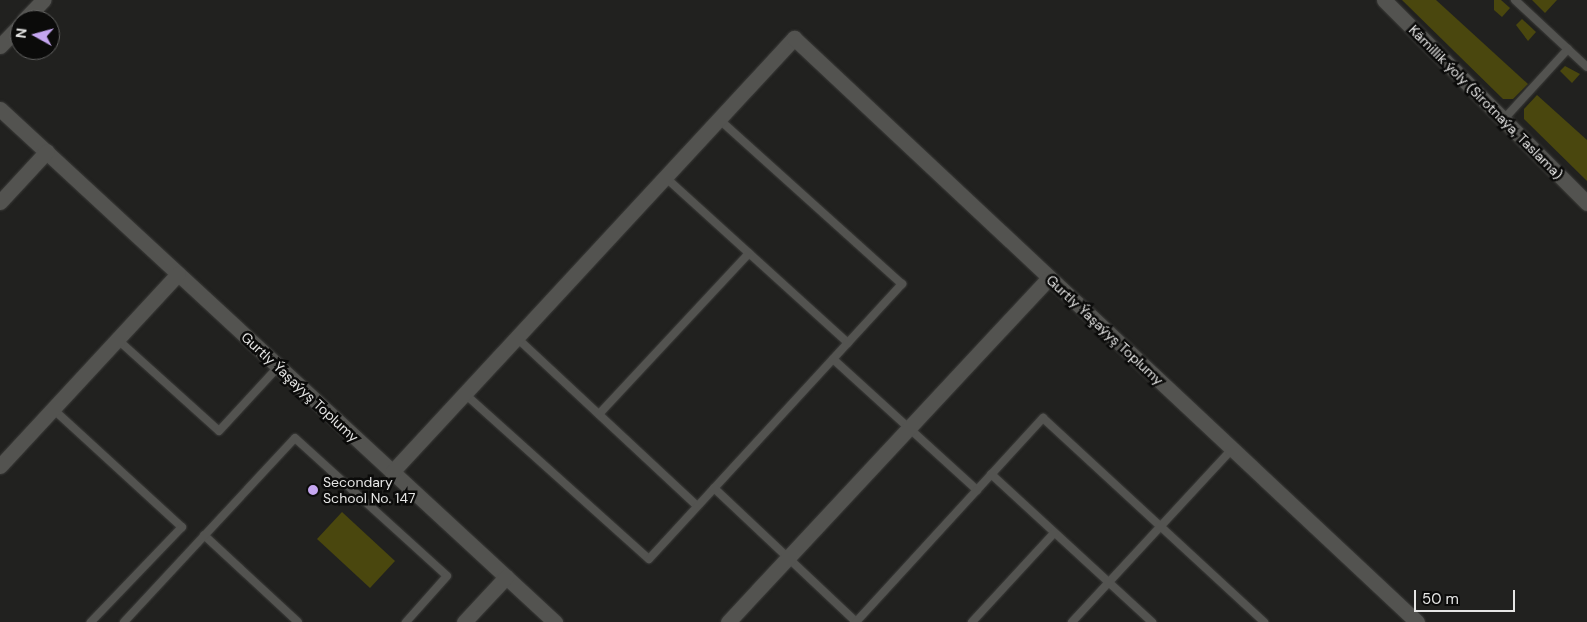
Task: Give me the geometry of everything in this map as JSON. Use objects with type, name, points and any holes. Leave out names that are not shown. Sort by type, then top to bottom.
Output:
[{"type":"street","points":[[34,10],[43,0]]},
{"type":"street","name":"Kämillik ýoly (Sirotnaýa, Taslama)","points":[[1384,0],[1587,203]]},
{"type":"street","points":[[0,46],[10,36]]},
{"type":"street","name":"Gurtly Ýaşaýyş Toplumy","points":[[719,119],[794,38],[1417,622]]},
{"type":"street","name":"Gurtly Ýaşaýyş Toplumy","points":[[0,109],[555,622]]},
{"type":"street","points":[[392,472],[719,119]]},
{"type":"street","points":[[0,202],[47,151]]},
{"type":"street","points":[[0,466],[178,274]]},
{"type":"street","points":[[728,622],[1049,278]]},
{"type":"street","points":[[464,622],[506,577]]},
{"type":"lane","points":[[1514,0],[1587,67]]},
{"type":"lane","points":[[1504,119],[1568,49]]},
{"type":"lane","points":[[465,394],[649,559],[902,284],[719,119]]},
{"type":"lane","points":[[665,177],[848,343]]},
{"type":"lane","points":[[599,414],[749,253]]},
{"type":"lane","points":[[517,338],[697,506]]},
{"type":"lane","points":[[117,340],[219,431],[278,367]]},
{"type":"lane","points":[[833,359],[977,490]]},
{"type":"lane","points":[[53,409],[182,527],[91,622]]},
{"type":"lane","points":[[714,488],[856,622],[1043,418],[1264,622]]},
{"type":"lane","points":[[124,622],[295,438],[448,576],[406,622]]},
{"type":"lane","points":[[1072,622],[1232,449]]},
{"type":"lane","points":[[991,474],[1152,622]]},
{"type":"lane","points":[[972,622],[1054,532]]},
{"type":"lane","points":[[204,536],[298,622]]},
{"type":"shaded area","points":[[1402,0],[1436,0],[1528,84],[1513,99],[1503,99]]},
{"type":"shaded area","points":[[1494,0],[1501,0],[1510,8],[1502,17],[1494,10]]},
{"type":"shaded area","points":[[1532,0],[1557,0],[1545,13]]},
{"type":"shaded area","points":[[1522,19],[1536,32],[1528,41],[1516,25]]},
{"type":"shaded area","points":[[1565,66],[1580,74],[1572,83],[1560,71]]},
{"type":"shaded area","points":[[1537,95],[1587,140],[1587,181],[1524,119],[1524,109]]},
{"type":"shaded area","points":[[342,512],[395,561],[370,588],[317,539]]},
{"type":"place","name":"Secondary School No. 147","points":[[313,490]]}]
